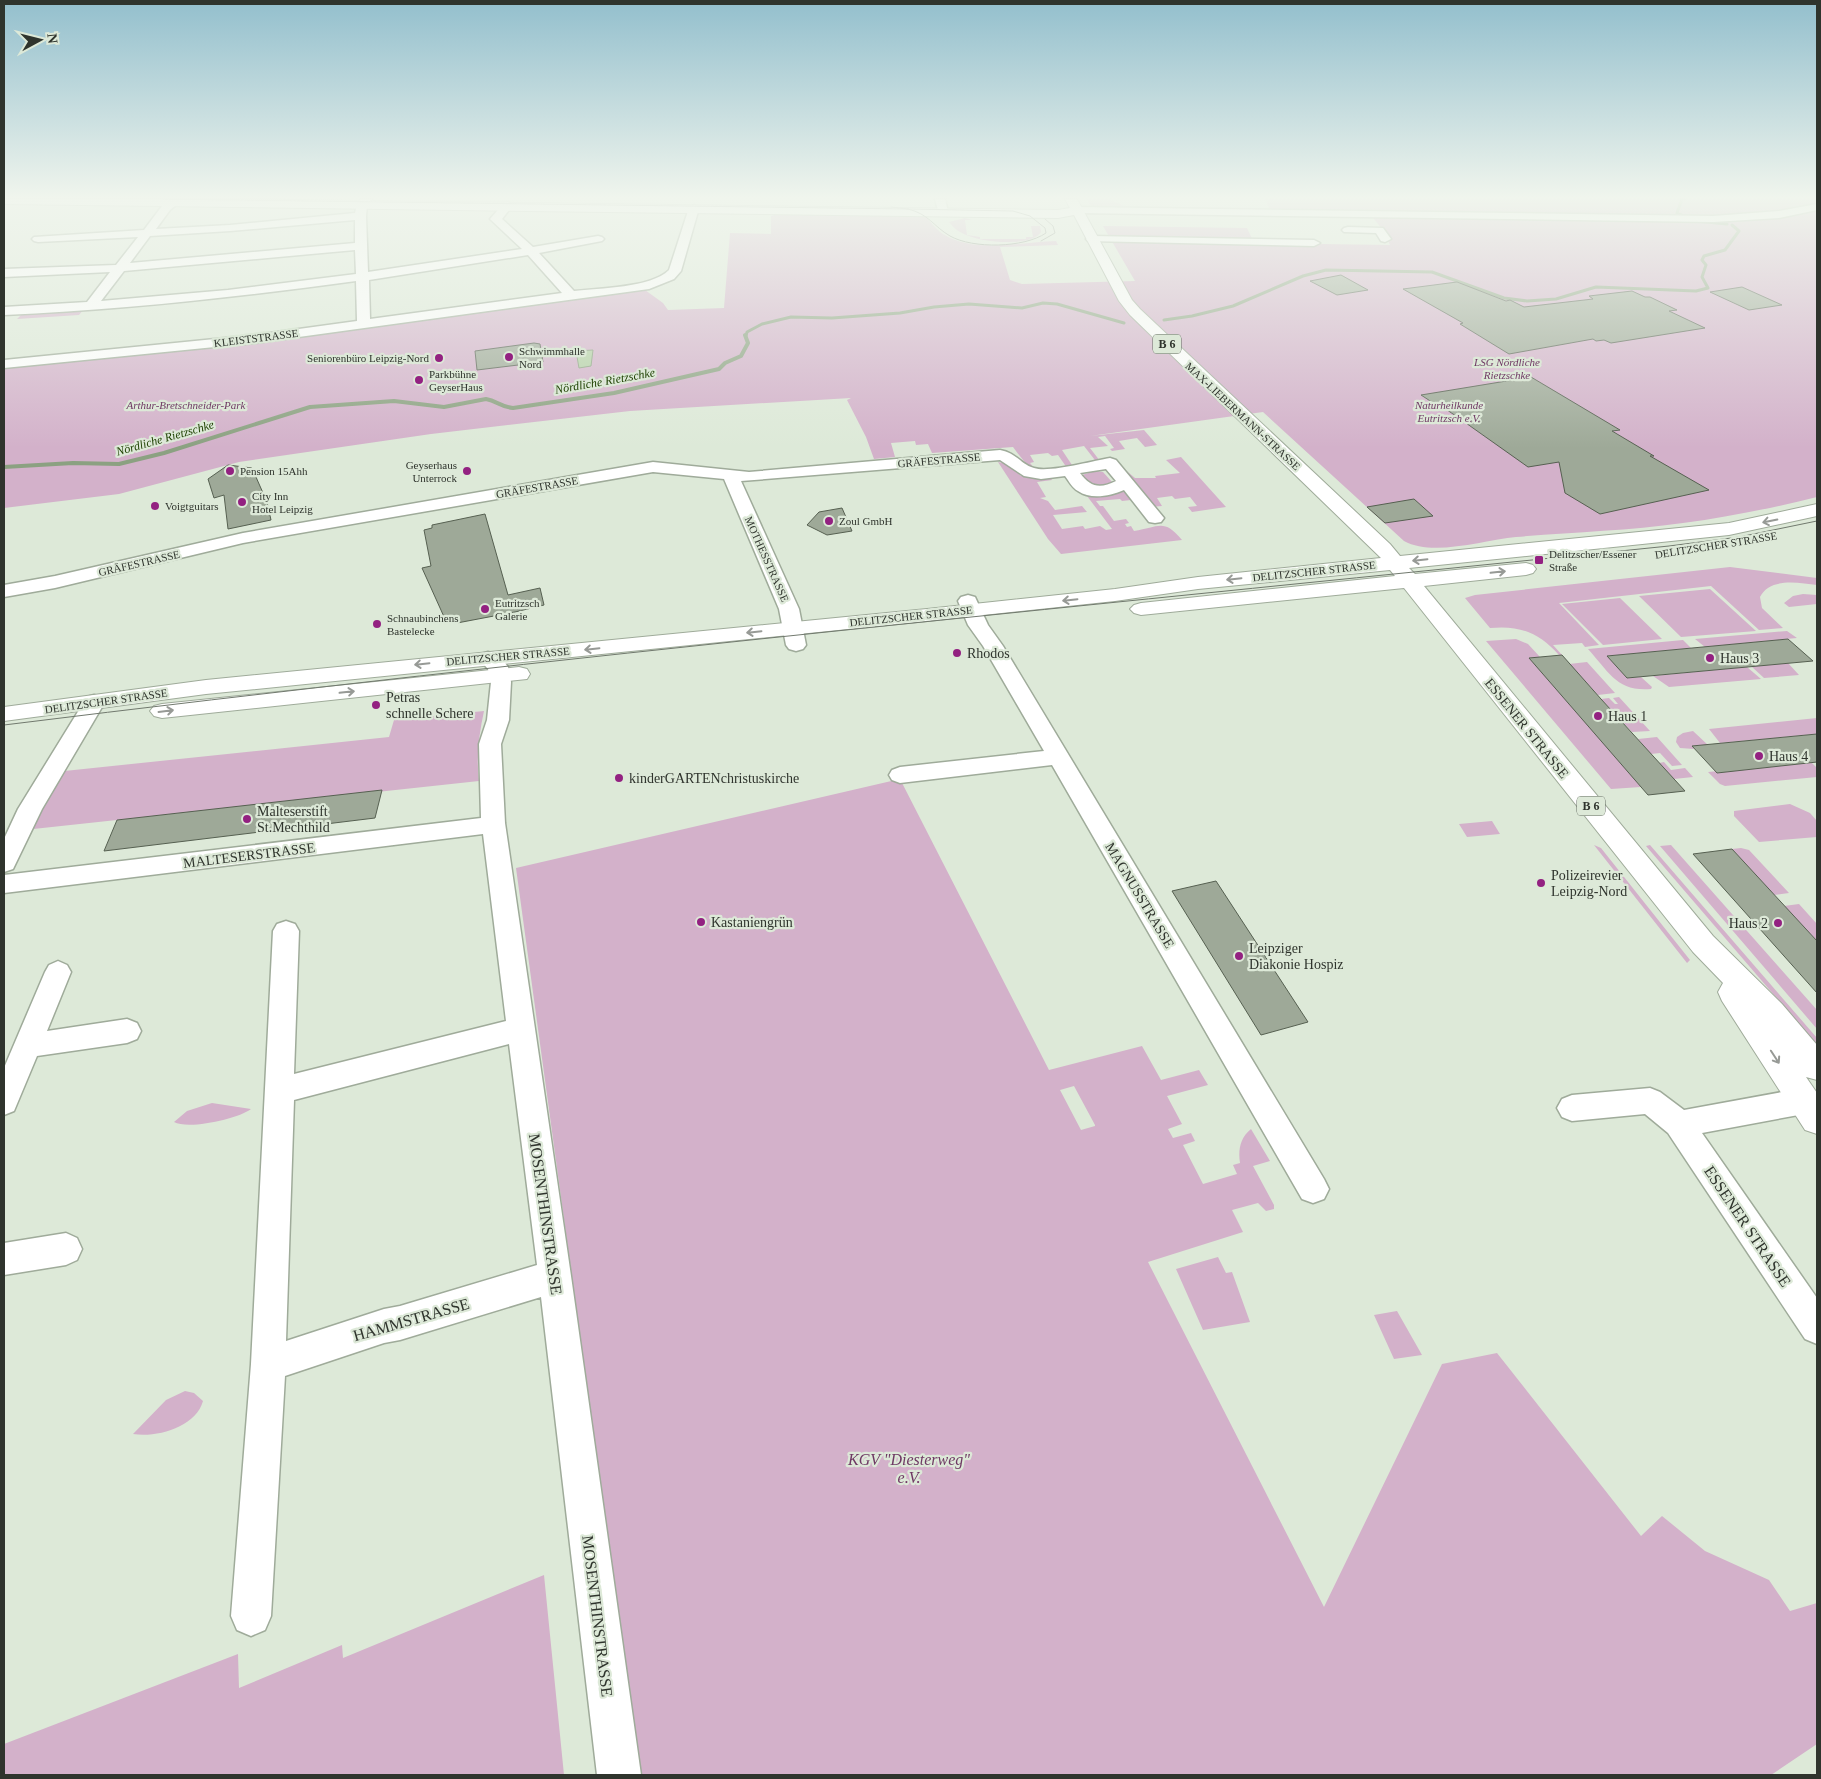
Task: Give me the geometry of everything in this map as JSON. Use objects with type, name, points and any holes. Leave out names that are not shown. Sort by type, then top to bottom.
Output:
[{"type":"main road","name":"MAX-LIEBERMANN-STRASSE","points":[[1116,282],[1134,312],[1373,538],[1408,581]]},
{"type":"main road","name":"DELITZSCHER STRASSE","points":[[4,714],[186,708],[494,667],[794,637],[1198,583],[1730,529],[1817,510]]},
{"type":"main road","name":"DELITZSCHER STRASSE","points":[[972,612],[1408,581],[1682,552],[1817,527]]},
{"type":"main road","name":"ESSENER STRASSE","points":[[1408,581],[1703,944],[1771,1013],[1817,1066]]},
{"type":"main road","name":"DELITZSCHER STRASSE","points":[[4,730],[88,712]]},
{"type":"main road","name":"ESSENER STRASSE","points":[[1703,944],[1810,1110]]},
{"type":"street","points":[[90,306],[109,282]]},
{"type":"street","points":[[4,311],[233,294],[330,282]]},
{"type":"street","points":[[363,282],[364,324]]},
{"type":"street","points":[[559,282],[572,297]]},
{"type":"street","name":"KLEISTSTRASSE","points":[[4,364],[186,346],[364,324],[649,286],[657,282]]},
{"type":"street","name":"GRÄFESTRASSE","points":[[4,591],[55,582],[252,536],[318,524],[379,516],[653,467],[756,476],[1000,455],[1011,458],[1030,472],[1041,474],[1110,463],[1155,518]]},
{"type":"street","points":[[1071,470],[1071,473],[1083,488],[1091,491],[1116,489],[1126,482]]},
{"type":"street","name":"MOTHESSTRASSE","points":[[730,475],[789,609],[794,637]]},
{"type":"street","name":"MAGNUSSTRASSE","points":[[972,612],[1313,1189]]},
{"type":"street","name":"MOSENTHINSTRASSE","points":[[494,667],[501,682],[498,720],[490,744],[493,823],[555,1276],[618,1775]]},
{"type":"street","points":[[4,863],[30,809],[88,712]]},
{"type":"street","points":[[900,775],[1058,757]]},
{"type":"street","name":"MALTESERSTRASSE","points":[[4,884],[476,828],[493,823]]},
{"type":"street","points":[[251,1616],[268,1364],[286,931]]},
{"type":"street","points":[[4,1102],[58,972]]},
{"type":"street","points":[[279,1091],[522,1029]]},
{"type":"street","points":[[27,1046],[127,1031]]},
{"type":"street","name":"ESSENER STRASSE","points":[[1572,1108],[1650,1101],[1679,1124],[1817,1327]]},
{"type":"street","name":"ESSENER STRASSE","points":[[1679,1124],[1810,1110]]},
{"type":"street","points":[[4,1259],[66,1249]]},
{"type":"street","name":"HAMMSTRASSE","points":[[268,1364],[384,1326],[400,1323],[555,1276]]},
{"type":"green space","name":"LSG Nördliche Rietzschke","points":[[726,282],[1016,282],[1022,284],[1097,282],[1817,282],[1817,497],[1750,512],[1662,526],[1516,537],[1444,548],[1429,548],[1416,546],[1404,541],[1263,412],[1090,436],[1144,430],[1157,445],[1145,447],[1137,438],[1119,441],[1125,449],[1112,451],[1110,449],[1114,448],[1105,436],[1098,437],[1108,446],[1090,448],[1100,461],[1098,464],[1084,446],[1062,450],[1072,465],[1083,464],[1067,468],[1058,455],[1052,456],[1048,453],[1030,455],[1034,462],[1030,463],[1034,468],[1062,467],[1062,469],[1044,471],[1038,470],[1029,466],[1013,447],[932,453],[928,444],[916,445],[915,441],[891,443],[895,457],[874,459],[866,437],[847,400],[851,398],[630,411],[431,434],[239,462],[119,494],[4,508],[4,366],[245,342],[645,290],[663,303],[668,310],[724,308]]},
{"type":"green space","points":[[84,309],[79,315],[17,319],[23,313]]},
{"type":"green space","points":[[1181,457],[1226,507],[1192,512],[1188,507],[1197,506],[1190,497],[1175,499],[1172,496],[1157,498],[1162,506],[1150,507],[1118,469],[1123,468],[1135,478],[1156,478],[1155,476],[1180,473],[1166,460]]},
{"type":"green space","points":[[998,462],[1007,464],[1021,476],[1050,477],[1052,480],[1037,482],[1046,497],[1040,498],[1048,501],[1055,510],[1082,506],[1087,512],[1053,515],[1062,529],[1083,526],[1085,529],[1100,526],[1106,530],[1112,529],[1087,496],[1128,490],[1138,503],[1134,504],[1131,500],[1122,501],[1120,499],[1096,501],[1100,506],[1103,506],[1114,521],[1126,519],[1129,523],[1125,524],[1127,527],[1131,526],[1134,531],[1155,526],[1165,526],[1176,533],[1182,540],[1061,554],[1048,539]]},
{"type":"green space","points":[[1095,471],[1103,472],[1112,482],[1098,486],[1088,481],[1082,475]]},
{"type":"green space","points":[[1730,567],[1817,578],[1817,585],[1786,583],[1771,586],[1760,597],[1762,608],[1783,628],[1759,630],[1711,586],[1559,603],[1599,645],[1585,647],[1582,643],[1553,645],[1562,655],[1559,655],[1552,647],[1536,636],[1520,629],[1490,628],[1465,598],[1475,595]]},
{"type":"green space","points":[[1710,589],[1756,631],[1681,637],[1639,596]]},
{"type":"green space","points":[[1803,594],[1817,595],[1817,604],[1789,607],[1784,603],[1793,596]]},
{"type":"green space","points":[[1620,598],[1662,639],[1603,645],[1562,604]]},
{"type":"green space","points":[[1787,631],[1797,638],[1705,647],[1695,639]]},
{"type":"green space","points":[[1516,639],[1528,644],[1540,657],[1641,787],[1611,789],[1486,641]]},
{"type":"green space","points":[[1683,640],[1691,648],[1608,656],[1627,678],[1641,677],[1652,687],[1651,689],[1639,689],[1622,684],[1608,673],[1588,649]]},
{"type":"green space","points":[[1587,662],[1615,693],[1598,695],[1569,664]]},
{"type":"green space","points":[[1788,663],[1799,675],[1764,678],[1751,666]]},
{"type":"green space","points":[[1747,667],[1761,679],[1669,687],[1653,676]]},
{"type":"green space","points":[[1619,697],[1650,731],[1632,732],[1601,699],[1609,698],[1615,704],[1618,704],[1613,698]]},
{"type":"green space","points":[[484,711],[478,746],[479,781],[24,830],[55,772],[389,737],[394,720]]},
{"type":"green space","points":[[1817,718],[1817,734],[1720,743],[1709,729]]},
{"type":"green space","points":[[1693,731],[1708,745],[1692,746],[1694,749],[1680,748],[1676,742],[1677,737],[1683,733]]},
{"type":"green space","points":[[1657,737],[1682,765],[1672,766],[1660,753],[1651,754],[1638,739]]},
{"type":"green space","points":[[1664,762],[1671,770],[1685,768],[1693,777],[1674,779],[1659,763]]},
{"type":"green space","points":[[1812,763],[1817,768],[1817,777],[1725,786],[1720,784],[1708,772]]},
{"type":"green space","name":"KGV \"Diesterweg\" e.V.","points":[[900,779],[1049,1070],[1142,1046],[1161,1080],[1199,1070],[1208,1085],[1167,1096],[1182,1124],[1168,1129],[1173,1138],[1191,1133],[1195,1141],[1183,1145],[1203,1184],[1237,1174],[1233,1165],[1240,1163],[1239,1153],[1241,1144],[1244,1136],[1251,1129],[1270,1161],[1253,1166],[1274,1205],[1274,1209],[1266,1211],[1258,1203],[1232,1210],[1243,1232],[1148,1262],[1324,1607],[1442,1364],[1497,1353],[1641,1536],[1662,1516],[1705,1551],[1769,1580],[1790,1611],[1817,1603],[1817,1744],[1771,1775],[640,1775],[516,868]],"holes":[[[1074,1086],[1095,1125],[1081,1130],[1060,1090]]]},
{"type":"green space","points":[[1790,804],[1810,813],[1817,821],[1817,837],[1759,842],[1734,816],[1734,811]]},
{"type":"green space","points":[[1492,821],[1500,834],[1467,837],[1459,824]]},
{"type":"green space","points":[[1594,845],[1601,848],[1690,960],[1687,963]]},
{"type":"green space","points":[[1650,845],[1817,1038],[1817,1045],[1646,846]]},
{"type":"green space","points":[[1671,845],[1817,1010],[1817,1029],[1660,846]]},
{"type":"green space","points":[[1741,848],[1749,850],[1789,893],[1774,895],[1732,849]]},
{"type":"green space","points":[[1799,904],[1817,924],[1817,941],[1784,906]]},
{"type":"green space","points":[[212,1103],[251,1109],[225,1120],[190,1125],[174,1122],[187,1111]]},
{"type":"green space","points":[[1218,1257],[1226,1273],[1232,1272],[1250,1322],[1203,1330],[1176,1269]]},
{"type":"green space","points":[[1397,1311],[1422,1355],[1394,1359],[1374,1315]]},
{"type":"green space","points":[[185,1391],[194,1393],[203,1401],[199,1410],[192,1418],[174,1429],[164,1432],[143,1435],[133,1434],[166,1400]]},
{"type":"green space","points":[[544,1575],[564,1775],[4,1775],[4,1744],[238,1654],[239,1688],[342,1645],[343,1658]]},
{"type":"shaded area","points":[[593,350],[591,366],[579,368],[576,351]]},
{"type":"building","points":[[1312,282],[1354,282],[1368,290],[1337,295]]},
{"type":"building","points":[[1457,282],[1506,301],[1510,300],[1524,307],[1593,299],[1589,296],[1632,291],[1677,310],[1669,311],[1705,328],[1611,343],[1593,339],[1509,354],[1460,324],[1463,323],[1403,289]]},
{"type":"building","points":[[1742,287],[1782,305],[1749,310],[1710,292]]},
{"type":"building","name":"Schwimmhalle Nord","points":[[534,343],[540,344],[543,362],[477,370],[475,351]]},
{"type":"building","points":[[1531,377],[1620,430],[1612,431],[1654,456],[1650,456],[1709,490],[1600,514],[1565,493],[1559,462],[1528,467],[1456,416],[1421,395]]},
{"type":"building","name":"City Inn Hotel Leipzig","points":[[228,465],[252,468],[267,502],[271,520],[228,529],[224,495],[214,498],[208,479]]},
{"type":"building","points":[[1414,499],[1433,516],[1385,523],[1367,507]]},
{"type":"building","name":"Zoul GmbH","points":[[842,508],[852,531],[827,535],[807,525],[819,512]]},
{"type":"building","points":[[485,514],[508,595],[540,588],[544,605],[457,623],[455,616],[445,619],[422,568],[431,566],[424,530],[432,528],[432,525]]},
{"type":"building","name":"Haus 3","points":[[1788,639],[1813,661],[1627,678],[1607,656]]},
{"type":"building","name":"Haus 1","points":[[1562,655],[1685,791],[1648,795],[1529,658]]},
{"type":"building","name":"Haus 4","points":[[1817,734],[1817,762],[1717,773],[1692,746]]},
{"type":"building","name":"Malteserstift St.Mechthild","points":[[382,790],[375,818],[104,851],[117,820]]},
{"type":"building","name":"Haus 2","points":[[1732,849],[1817,941],[1817,993],[1693,854]]},
{"type":"building","name":"Leipziger Diakonie Hospiz","points":[[1216,881],[1308,1022],[1261,1035],[1172,891]]},
{"type":"waterway","name":"Nördliche Rietzschke","points":[[1164,320],[1192,316],[1233,306],[1289,282]]},
{"type":"waterway","name":"Nördliche Rietzschke","points":[[1460,282],[1504,298],[1527,301],[1556,299],[1596,287],[1696,291],[1708,288],[1705,282]]},
{"type":"waterway","name":"Nördliche Rietzschke","points":[[746,336],[747,332],[762,324],[791,317],[832,318],[900,313],[934,307],[969,304],[1022,308],[1043,303],[1057,304],[1124,323]]},
{"type":"waterway","name":"Nördliche Rietzschke","points":[[4,467],[73,463],[119,464],[164,453],[310,407],[394,401],[444,407],[486,399],[513,408],[614,393],[719,369],[725,363],[741,356],[748,343],[745,335]]},
{"type":"tram line","points":[[4,725],[628,653],[1669,546],[1739,537],[1817,521]]},
{"type":"place","name":"Schwimmhalle Nord","points":[[509,357]]},
{"type":"place","name":"Seniorenbüro Leipzig-Nord","points":[[439,358]]},
{"type":"place","name":"Parkbühne GeyserHaus","points":[[419,380]]},
{"type":"place","name":"Pension 15Ahh","points":[[230,471]]},
{"type":"place","name":"Geyserhaus Unterrock","points":[[467,471]]},
{"type":"place","name":"City Inn Hotel Leipzig","points":[[242,502]]},
{"type":"place","name":"Voigtguitars","points":[[155,506]]},
{"type":"place","name":"Zoul GmbH","points":[[829,521]]},
{"type":"place","name":"Delitzscher/Essener Straße","points":[[1539,560]]},
{"type":"place","name":"Eutritzsch Galerie","points":[[485,609]]},
{"type":"place","name":"Schnaubinchens Bastelecke","points":[[377,624]]},
{"type":"place","name":"Rhodos","points":[[957,653]]},
{"type":"place","name":"Haus 3","points":[[1710,658]]},
{"type":"place","name":"Petras schnelle Schere","points":[[376,705]]},
{"type":"place","name":"Haus 1","points":[[1598,716]]},
{"type":"place","name":"Haus 4","points":[[1759,756]]},
{"type":"place","name":"kinderGARTENchristuskirche","points":[[619,778]]},
{"type":"place","name":"Malteserstift St.Mechthild","points":[[247,819]]},
{"type":"place","name":"Polizeirevier Leipzig-Nord","points":[[1541,883]]},
{"type":"place","name":"Kastaniengrün","points":[[701,922]]},
{"type":"place","name":"Haus 2","points":[[1778,923]]},
{"type":"place","name":"Leipziger Diakonie Hospiz","points":[[1239,956]]},
{"type":"park label","name":"Arthur-Bretschneider-Park","points":[[186,405]]},
{"type":"park label","name":"Naturheilkunde Eutritzsch e.V.","points":[[1449,411]]}]
